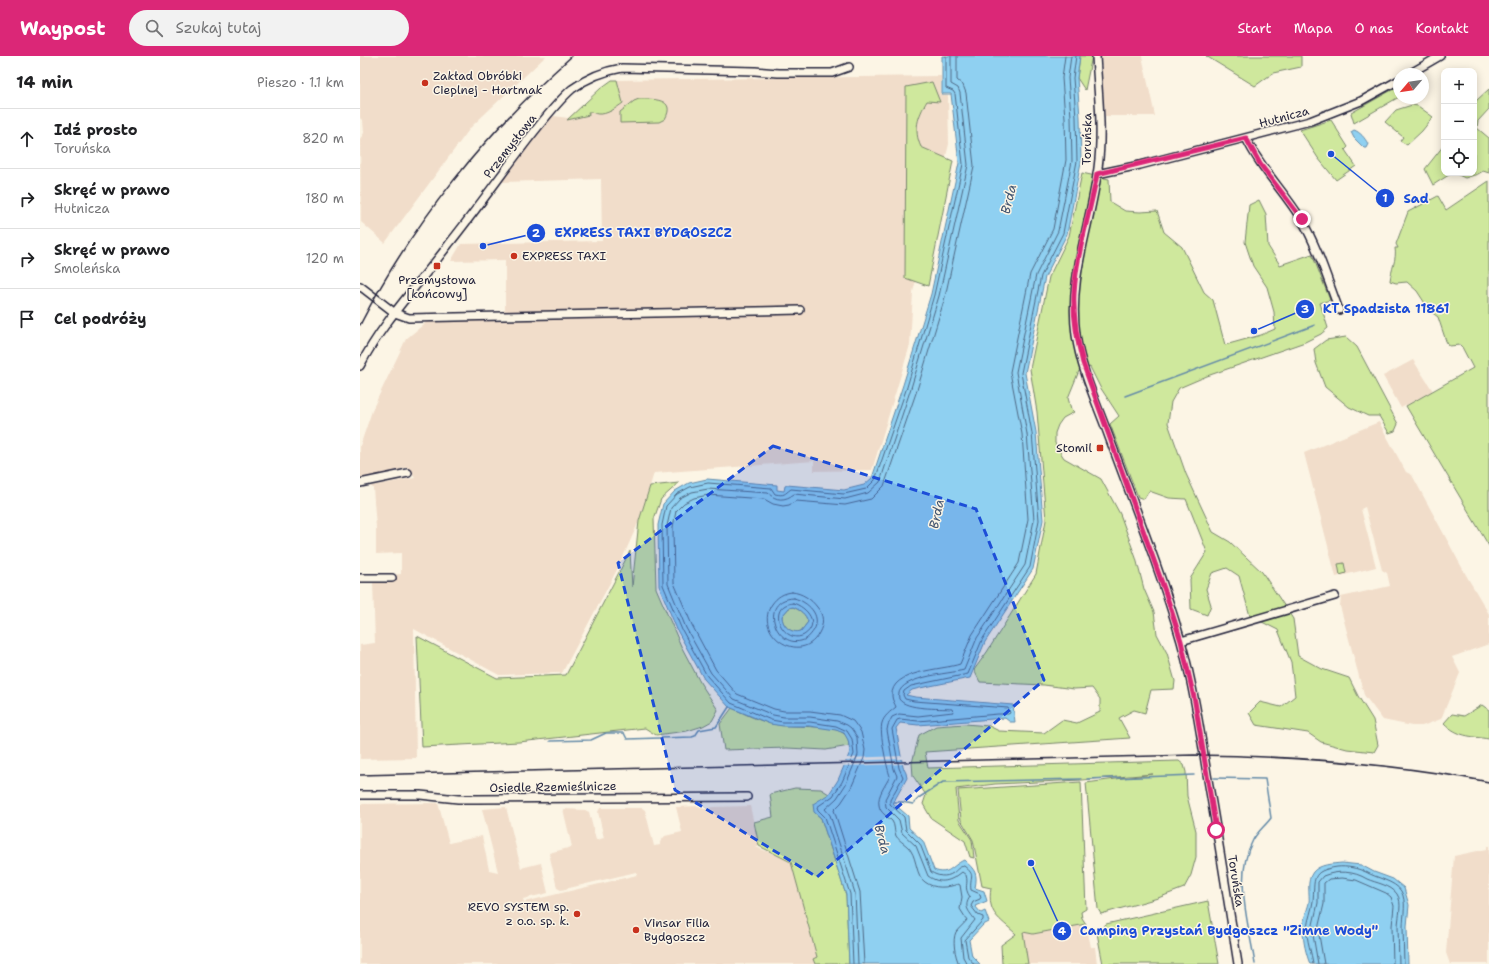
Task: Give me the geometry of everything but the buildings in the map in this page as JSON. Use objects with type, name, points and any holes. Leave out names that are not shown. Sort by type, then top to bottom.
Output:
[{"type":"street","name":"Toruńska","points":[[1096,56],[1100,136],[1097,174],[1075,284],[1074,305],[1076,336],[1086,376],[1166,594],[1181,641],[1196,711],[1238,964]]},
{"type":"street","points":[[1419,68],[1440,56]]},
{"type":"street","name":"Przemysłowa","points":[[360,366],[375,340],[395,313],[545,119],[569,92],[586,80],[603,72],[622,68],[832,73],[849,67]]},
{"type":"street","name":"Hutnicza","points":[[1097,174],[1290,128],[1326,116],[1361,101],[1393,83]]},
{"type":"street","points":[[1246,138],[1260,164],[1302,219],[1339,310]]},
{"type":"street","points":[[360,286],[395,313],[409,318],[800,310]]},
{"type":"street","points":[[360,483],[408,473]]},
{"type":"street","points":[[360,578],[392,578]]},
{"type":"street","points":[[1181,641],[1335,596]]},
{"type":"street","name":"Osiedle Rzemieślnicze","points":[[360,795],[420,795],[458,799],[747,797]]},
{"type":"highlighted area","points":[[773,446],[976,509],[1044,680],[817,877],[675,790],[618,563]]},
{"type":"shaded area","points":[[360,56],[546,56],[471,127],[385,243],[361,222],[360,139],[364,133],[363,121],[360,118]]},
{"type":"shaded area","points":[[1101,56],[1142,56],[1155,116],[1105,116]]},
{"type":"shaded area","points":[[941,76],[941,94],[948,95],[949,144],[913,292],[910,345],[872,470],[814,471],[814,461],[654,473],[639,521],[619,566],[562,673],[499,675],[414,629],[416,758],[360,759],[360,645],[375,643],[373,582],[393,582],[393,575],[401,574],[401,553],[376,554],[376,527],[373,488],[370,486],[415,478],[407,467],[393,474],[360,479],[360,446],[373,408],[406,339],[429,320],[488,319],[505,310],[505,260],[451,261],[461,244],[602,241],[601,179],[501,182],[548,120],[554,116],[568,118],[612,80]]},
{"type":"shaded area","points":[[1413,360],[1433,391],[1401,408],[1383,376]]},
{"type":"shaded area","points":[[1379,422],[1406,472],[1412,475],[1466,575],[1489,614],[1489,644],[1452,657],[1460,673],[1441,719],[1422,726],[1412,726],[1383,720],[1364,695],[1340,606],[1341,597],[1390,586],[1387,573],[1382,570],[1365,507],[1361,509],[1376,567],[1336,577],[1304,453]]},
{"type":"shaded area","points":[[438,803],[449,843],[482,836],[489,870],[498,872],[482,809],[506,807],[521,868],[541,863],[548,893],[523,899],[524,902],[637,875],[636,872],[561,890],[557,888],[549,853],[572,847],[563,809],[585,810],[589,812],[596,840],[604,838],[598,812],[600,808],[642,808],[645,810],[654,846],[660,845],[660,842],[665,836],[682,832],[676,807],[699,806],[704,809],[713,807],[750,806],[759,846],[756,847],[791,861],[817,957],[814,959],[815,964],[360,964],[360,804]]},
{"type":"shaded area","points":[[1487,846],[1489,846],[1489,964],[1450,964],[1446,953],[1454,856],[1487,849]]},
{"type":"shaded area","points":[[1086,924],[1091,947],[1095,947],[1097,964],[1028,964],[1022,932],[1033,934]]},
{"type":"green space","points":[[1080,56],[1092,56],[1085,90],[1077,78]]},
{"type":"green space","points":[[1206,56],[1301,56],[1301,67],[1273,73],[1255,86]]},
{"type":"green space","points":[[612,80],[617,80],[623,103],[605,113],[595,114],[588,112],[589,115],[567,120],[601,88]]},
{"type":"green space","points":[[932,82],[940,102],[927,101],[919,118],[917,135],[921,147],[953,161],[928,286],[905,278],[906,87]]},
{"type":"green space","points":[[1393,89],[1393,100],[1354,123],[1351,113]]},
{"type":"green space","points":[[1489,89],[1489,109],[1478,121],[1477,128],[1477,104],[1477,100]]},
{"type":"green space","points":[[639,99],[650,99],[665,103],[668,107],[668,112],[665,119],[659,122],[620,123],[620,112]]},
{"type":"green space","points":[[1412,105],[1418,106],[1433,117],[1422,131],[1407,145],[1400,141],[1403,137],[1385,122],[1396,110]]},
{"type":"green space","points":[[1331,120],[1348,147],[1345,150],[1356,166],[1336,180],[1318,158],[1300,130]]},
{"type":"green space","points":[[1477,128],[1489,138],[1489,173],[1483,171],[1478,174]]},
{"type":"green space","points":[[1441,149],[1441,176],[1447,176],[1433,185],[1425,169]]},
{"type":"green space","points":[[1082,173],[1109,179],[1110,202],[1125,211],[1157,211],[1164,232],[1182,247],[1204,292],[1213,300],[1225,345],[1261,335],[1275,329],[1274,312],[1267,287],[1253,266],[1245,242],[1249,205],[1259,200],[1266,214],[1268,246],[1280,265],[1312,254],[1330,300],[1320,303],[1328,328],[1321,334],[1305,342],[1207,376],[1179,388],[1171,402],[1168,423],[1186,474],[1213,532],[1230,542],[1262,572],[1293,619],[1298,656],[1322,669],[1349,678],[1373,720],[1378,745],[1374,752],[1347,749],[1321,742],[1308,733],[1256,725],[1249,713],[1260,702],[1281,707],[1295,696],[1291,662],[1278,630],[1250,616],[1239,576],[1227,568],[1212,573],[1206,589],[1211,605],[1207,615],[1191,609],[1190,579],[1207,552],[1186,499],[1169,498],[1149,491],[1144,499],[1138,497],[1110,424],[1119,416],[1100,387],[1090,367],[1079,371],[1068,398],[1071,409],[1074,412],[1063,418],[1058,425],[1055,433],[1055,443],[1064,458],[1101,479],[1120,514],[1136,558],[1144,589],[1154,612],[1157,634],[1167,653],[1175,681],[1174,689],[1151,690],[1145,713],[1134,710],[1119,718],[1130,738],[925,752],[928,768],[1179,761],[1184,765],[1186,772],[1187,796],[1196,831],[1196,857],[1191,875],[1184,888],[1158,898],[1101,914],[1098,909],[1086,783],[1153,774],[1082,780],[995,784],[956,789],[959,820],[972,840],[974,858],[970,857],[965,841],[931,818],[923,804],[926,795],[913,776],[912,763],[919,735],[936,726],[965,724],[989,726],[999,731],[1044,733],[1062,720],[1077,723],[1100,712],[1100,699],[1092,688],[1074,689],[1044,685],[980,682],[974,670],[1036,574],[1046,520],[1037,412],[1030,369],[1049,277],[1069,236]]},
{"type":"green space","points":[[1461,176],[1472,176],[1465,178]]},
{"type":"green space","points":[[1489,181],[1489,546],[1406,406],[1473,368],[1460,345],[1449,346],[1438,317],[1430,311],[1417,291],[1407,282],[1396,283],[1390,281],[1395,248],[1398,248],[1396,244],[1408,212],[1438,196],[1446,210]]},
{"type":"green space","points":[[1346,337],[1357,347],[1398,424],[1395,431],[1389,433],[1379,416],[1368,416],[1349,407],[1325,387],[1316,363],[1314,349],[1326,340]]},
{"type":"green space","points":[[679,483],[661,499],[654,519],[656,588],[681,646],[701,684],[718,710],[712,721],[703,726],[687,731],[656,735],[645,728],[519,742],[422,747],[417,636],[497,678],[566,675],[630,551],[632,587],[639,521],[650,486]]},
{"type":"green space","points":[[1344,563],[1346,573],[1340,575],[1338,564]]},
{"type":"green space","points":[[793,607],[798,609],[806,617],[808,622],[801,631],[797,632],[785,626],[782,620],[782,616],[789,608]]},
{"type":"green space","points":[[1482,705],[1489,710],[1489,739],[1459,733],[1449,728],[1444,723],[1452,714],[1464,716]]},
{"type":"green space","points":[[732,708],[773,724],[820,727],[837,730],[846,736],[849,746],[826,750],[787,748],[724,750],[720,724]]},
{"type":"green space","points":[[1081,782],[1086,909],[1081,912],[1082,918],[1086,924],[1033,934],[1023,932],[1028,964],[1002,964],[1001,945],[1016,934],[996,915],[993,910],[990,897],[991,888],[982,886],[973,840],[961,820],[958,790]]},
{"type":"green space","points":[[795,788],[821,789],[829,794],[814,812],[821,818],[846,895],[849,964],[815,964],[813,959],[817,957],[791,862],[759,846],[754,822],[773,817],[770,794]]},
{"type":"green space","points":[[1208,901],[1219,964],[1103,964],[1097,933],[1106,924]]},
{"type":"water","name":"Brda","points":[[942,56],[1080,56],[1077,78],[1081,162],[1067,234],[1045,277],[1025,373],[1036,432],[1043,520],[1033,569],[985,642],[970,678],[912,690],[906,695],[1013,705],[1015,722],[1010,722],[1005,718],[918,725],[900,723],[896,728],[903,767],[907,778],[893,803],[908,816],[909,828],[923,841],[934,870],[943,872],[950,870],[964,860],[975,872],[975,888],[984,891],[987,901],[975,906],[981,913],[985,911],[989,922],[983,925],[969,940],[972,956],[980,964],[849,964],[846,895],[821,818],[814,812],[813,804],[829,794],[838,780],[850,752],[848,740],[844,733],[836,730],[809,726],[783,726],[770,724],[729,707],[704,679],[678,632],[659,586],[658,525],[663,504],[675,491],[689,483],[707,479],[777,485],[777,490],[784,491],[785,486],[787,485],[844,490],[864,485],[872,478],[931,294],[959,163],[951,94],[942,94]],"holes":[[[793,607],[800,611],[808,622],[801,631],[797,632],[785,626],[782,620],[782,616],[789,608]]]},
{"type":"water","points":[[1354,130],[1360,134],[1368,144],[1366,148],[1364,148],[1354,138],[1351,132]]},
{"type":"water","points":[[1342,863],[1361,865],[1374,872],[1393,879],[1404,888],[1409,905],[1407,926],[1408,964],[1310,964],[1305,947],[1303,927],[1309,903],[1310,879],[1313,872],[1319,867]]},
{"type":"pier","points":[[903,756],[903,759],[844,761],[845,758]]},
{"type":"pier","points":[[903,761],[904,764],[842,766],[843,762]]},
{"type":"waterway","points":[[1125,396],[1315,325]]},
{"type":"waterway","points":[[550,741],[591,740],[606,733],[624,733],[627,739],[692,737],[695,736],[699,730],[716,727],[729,707]]},
{"type":"waterway","points":[[1087,779],[1194,775]]},
{"type":"waterway","points":[[1214,778],[1265,779],[1271,818],[1257,834],[1247,854],[1243,885],[1246,917],[1255,964]]},
{"type":"waterway","points":[[893,802],[913,804],[920,797],[943,782],[1081,779]]},
{"type":"railway","points":[[360,325],[403,250],[454,180],[510,115],[572,56]]},
{"type":"railway","points":[[360,775],[1194,755],[1268,757],[1379,765],[1453,775],[1489,782]]},
{"type":"place","name":"Zakład Obróbki Cieplnej - Hartmak","points":[[425,83]]},
{"type":"place","name":"Sad","points":[[1331,154]]},
{"type":"place","name":"EXPRESS TAXI BYDGOSZCZ","points":[[483,246]]},
{"type":"place","name":"EXPRESS TAXI","points":[[514,256]]},
{"type":"place","name":"Przemysłowa [końcowy]","points":[[437,266]]},
{"type":"place","name":"KT Spadzista 11861","points":[[1254,331]]},
{"type":"place","name":"Stomil","points":[[1100,448]]},
{"type":"place","name":"Camping Przystań Bydgoszcz \"Zimne Wody\"","points":[[1031,863]]},
{"type":"place","name":"REVO SYSTEM sp. z o.o. sp. k.","points":[[577,914]]},
{"type":"place","name":"Vinsar Filia Bydgoszcz","points":[[636,930]]},
{"type":"route","points":[[1216,830],[1195,702],[1180,638],[1166,594],[1086,376],[1076,336],[1074,316],[1075,284],[1097,174],[1140,165],[1246,138],[1250,148],[1260,164],[1302,219]]}]
